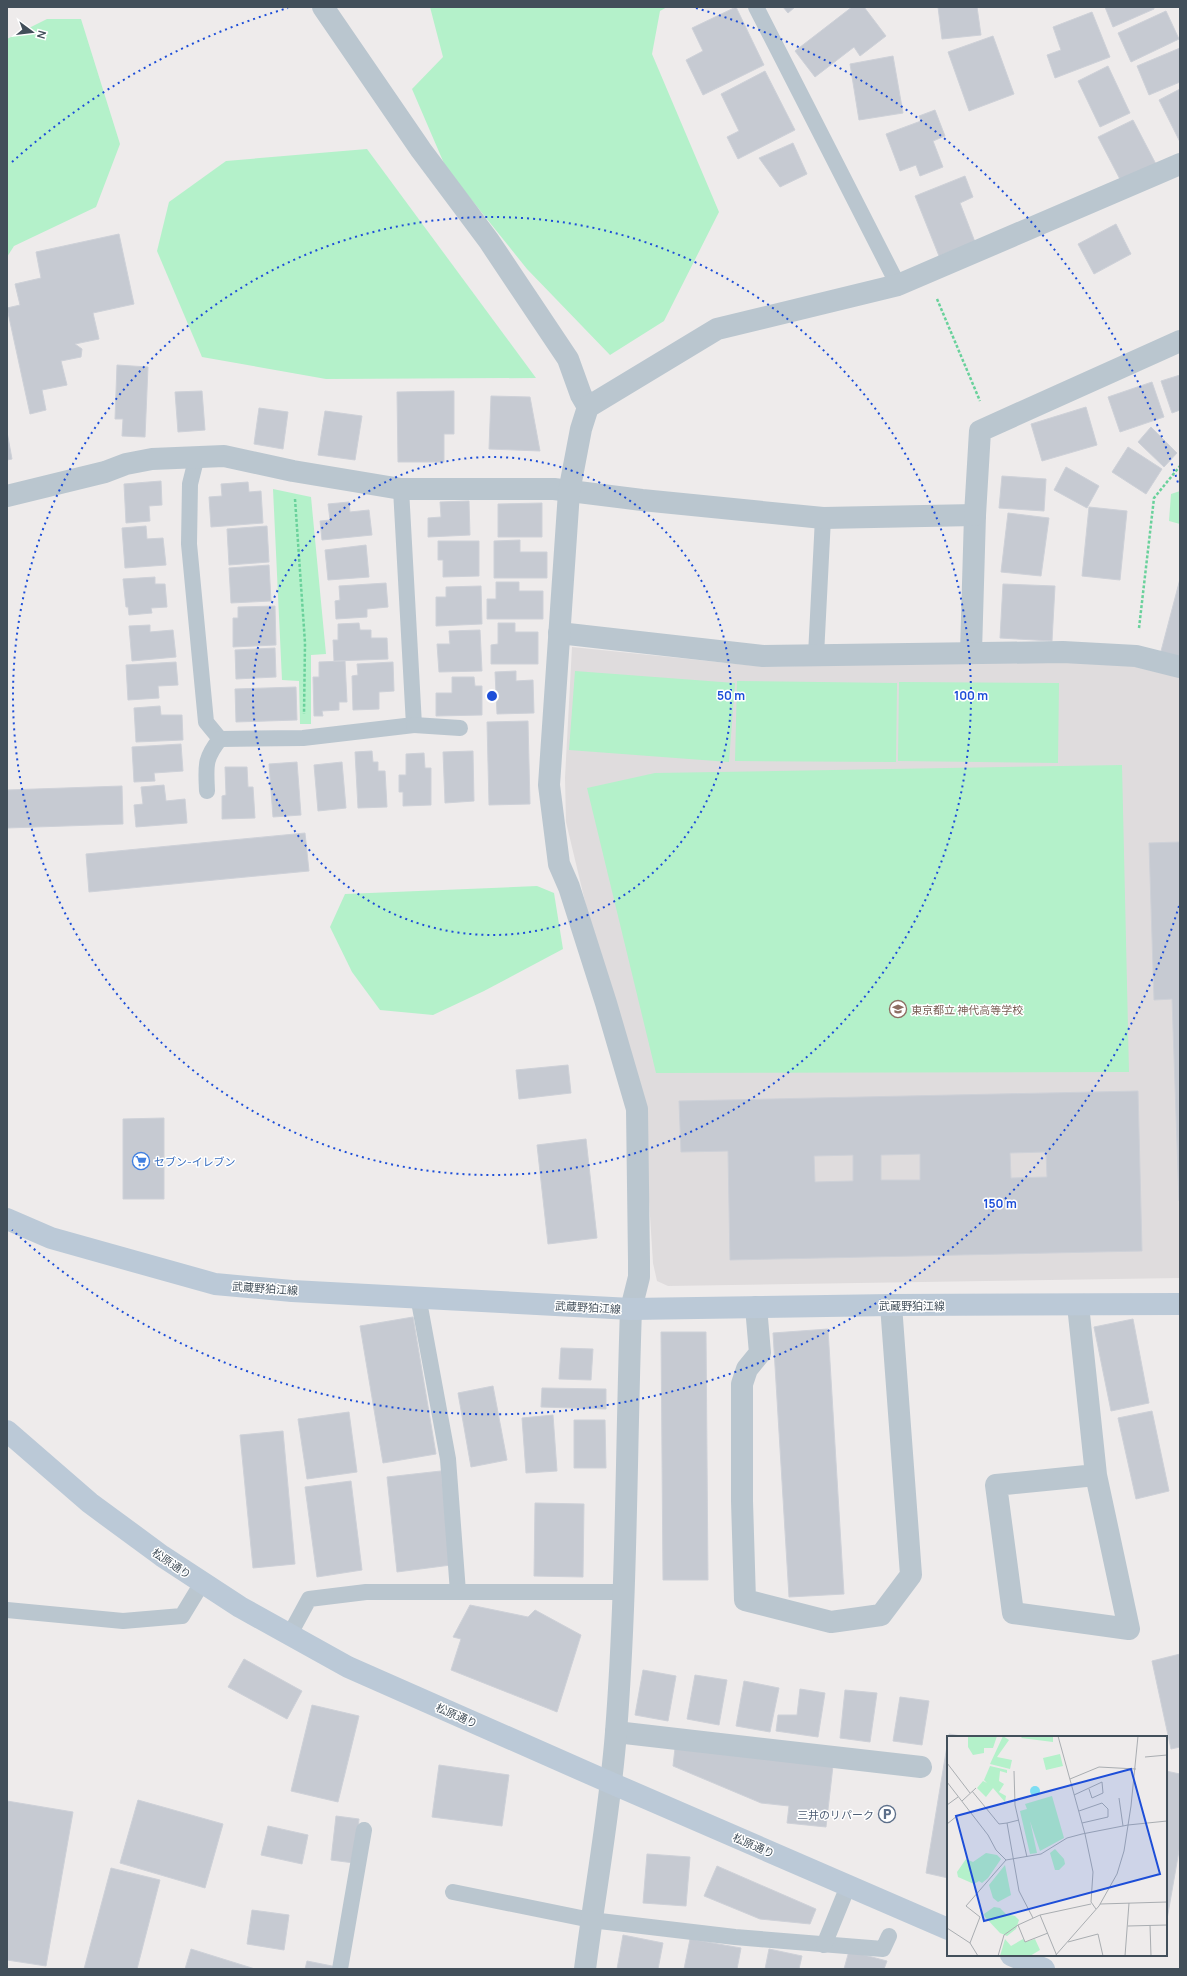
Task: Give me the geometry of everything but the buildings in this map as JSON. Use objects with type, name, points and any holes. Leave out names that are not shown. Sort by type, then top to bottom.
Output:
[{"type":"main road","name":"武蔵野狛江線","points":[[7,1219],[51,1238],[215,1284],[292,1291],[418,1296],[631,1309],[891,1305],[1180,1304]]},
{"type":"main road","name":"松原通り","points":[[7,1431],[90,1503],[131,1534],[202,1583],[240,1607],[348,1667],[947,1929]]},
{"type":"main road","points":[[1012,1956],[1044,1969]]},
{"type":"street","points":[[323,7],[422,150],[489,241],[568,359],[581,395],[588,407]]},
{"type":"street","points":[[585,1969],[611,1783],[616,1732],[623,1592],[631,1309],[639,1277],[637,1109],[606,1003],[559,864],[549,785],[569,492],[581,429],[588,407],[717,329],[898,285],[1180,164]]},
{"type":"street","points":[[971,652],[975,515],[980,431],[1180,341]]},
{"type":"street","points":[[7,496],[105,472],[126,464],[152,459],[224,456],[293,471],[401,489],[554,489],[569,492],[823,518],[975,515]]},
{"type":"street","points":[[559,633],[763,656],[971,652],[1063,652],[1136,656],[1180,667]]},
{"type":"street","points":[[756,1307],[760,1352],[747,1369],[742,1384],[742,1501],[745,1600],[831,1622],[881,1615],[911,1575],[891,1305]]},
{"type":"street","points":[[1078,1305],[1096,1475],[1130,1629],[1013,1613],[996,1485],[1096,1475]]},
{"type":"street","points":[[616,1732],[921,1767]]},
{"type":"lane","points":[[756,7],[898,285]]},
{"type":"lane","points":[[196,456],[190,484],[190,552],[206,722],[220,739]]},
{"type":"lane","points":[[401,489],[414,725]]},
{"type":"lane","points":[[816,655],[823,518]]},
{"type":"lane","points":[[207,791],[206,767],[209,752],[220,739],[303,738],[414,725],[460,728]]},
{"type":"lane","points":[[418,1296],[448,1459],[458,1592]]},
{"type":"lane","points":[[7,1610],[123,1621],[182,1616],[202,1583]]},
{"type":"lane","points":[[290,1634],[309,1599],[366,1592],[623,1592]]},
{"type":"lane","points":[[340,1969],[364,1830]]},
{"type":"lane","points":[[824,1945],[848,1886]]},
{"type":"lane","points":[[452,1892],[591,1920],[734,1937],[883,1949],[889,1936]]},
{"type":"path","points":[[926,273],[991,426]]},
{"type":"path","points":[[1136,656],[1154,498],[1180,466]]},
{"type":"path","points":[[293,471],[305,643],[303,738]]},
{"type":"shaded area","name":"東京都立 神代高等学校","points":[[572,647],[766,667],[1071,659],[1130,664],[1180,677],[1180,1278],[668,1286],[657,1281],[653,1263],[643,1105],[588,914],[566,822],[565,778]]},
{"type":"green space","points":[[430,7],[667,7],[660,11],[652,54],[719,212],[664,321],[610,355],[527,269],[446,168],[412,89],[443,57]]},
{"type":"green space","points":[[47,19],[81,19],[120,144],[96,207],[14,246],[7,257],[7,39]]},
{"type":"green space","points":[[367,149],[536,378],[326,379],[202,357],[157,251],[169,202],[226,161]]},
{"type":"green space","points":[[273,489],[311,497],[326,654],[311,655],[311,724],[300,724],[299,681],[282,680]]},
{"type":"green space","points":[[1180,491],[1180,524],[1169,521],[1171,494]]},
{"type":"green space","points":[[575,671],[735,683],[729,762],[569,750]]},
{"type":"green space","points":[[737,681],[897,683],[896,762],[735,761]]},
{"type":"green space","points":[[899,682],[1059,683],[1058,763],[898,761]]},
{"type":"green space","points":[[1122,765],[1129,1072],[656,1073],[587,788],[655,773]]},
{"type":"green space","points":[[537,886],[554,893],[563,949],[484,991],[433,1015],[380,1010],[352,972],[330,927],[345,894]]},
{"type":"place","name":"東京都立 神代高等学校","points":[[898,1009]]},
{"type":"place","name":"セブン-イレブン","points":[[141,1161]]},
{"type":"place","name":"三井のリパーク","points":[[887,1814]]}]
